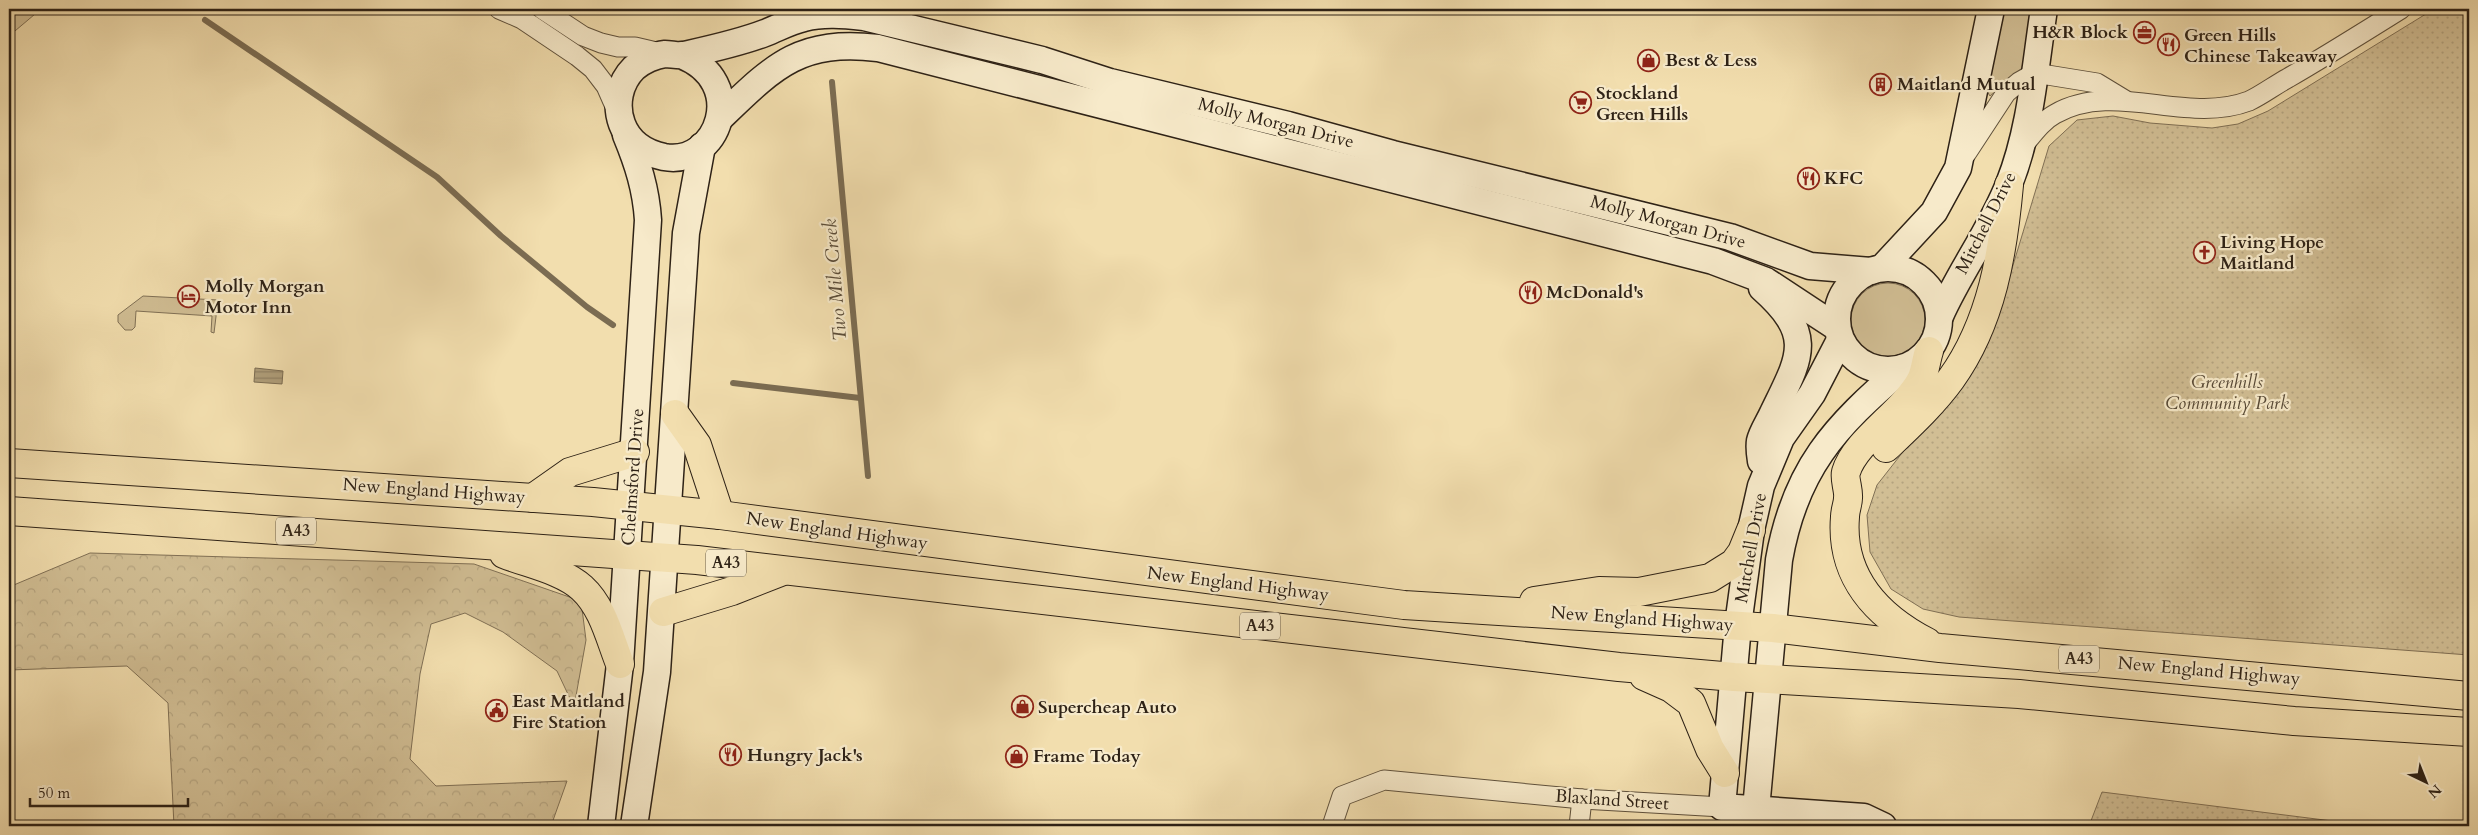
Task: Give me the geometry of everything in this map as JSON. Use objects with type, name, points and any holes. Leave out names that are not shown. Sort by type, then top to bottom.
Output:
[{"type":"highway","points":[[1848,497],[1874,460],[1928,407],[1952,378],[1969,347],[1986,309],[1998,273],[2004,238],[2009,184]]},
{"type":"highway","points":[[1929,351],[1921,380],[1909,398],[1858,451],[1846,472],[1848,497],[1845,536],[1848,555],[1858,581],[1873,605],[1890,620],[1940,648]]},
{"type":"highway","points":[[675,414],[697,444],[720,515]]},
{"type":"highway","points":[[533,498],[570,472],[635,452]]},
{"type":"highway","name":"New England Highway","points":[[9,463],[631,506],[720,515],[1404,606],[1773,628],[1940,648],[2469,696]]},
{"type":"highway","points":[[9,498],[118,519]]},
{"type":"highway","name":"A43","points":[[9,511],[666,558],[786,569],[1380,641],[1619,667],[1734,677],[2019,694],[2294,721],[2469,732]]},
{"type":"highway","points":[[1478,609],[1599,591],[1639,592],[1710,578],[1734,563],[1742,552],[1751,530]]},
{"type":"highway","points":[[475,543],[568,578],[583,589],[594,603],[602,618],[620,664]]},
{"type":"highway","points":[[663,612],[732,591],[786,569]]},
{"type":"highway","points":[[1619,667],[1656,680],[1691,703],[1710,749],[1725,773]]},
{"type":"street","name":"Molly Morgan Drive","points":[[499,9],[522,19],[593,69],[606,86],[621,123],[636,145],[651,154],[669,158],[686,155],[702,146],[714,132],[720,118],[721,101],[717,85],[702,66],[673,55],[635,47],[601,43],[583,36],[542,9]]},
{"type":"street","points":[[1958,168],[1991,9]]},
{"type":"street","name":"Mitchell Drive","points":[[1940,316],[2009,184],[2019,150],[2035,73],[2044,9]]},
{"type":"street","points":[[2019,150],[2040,126],[2054,115],[2070,107],[2125,100],[2190,109],[2218,110],[2250,100],[2402,9]]},
{"type":"street","name":"Molly Morgan Drive","points":[[621,123],[618,97],[625,80],[635,67],[649,59],[764,34],[804,18],[834,15],[864,17],[1042,60],[1110,82],[1288,125],[1393,154],[1706,230],[1810,266],[1877,270]]},
{"type":"street","name":"Molly Morgan Drive","points":[[720,118],[774,69],[798,56],[813,50],[850,45],[878,48],[1363,170],[1740,269],[1788,294],[1838,334]]},
{"type":"street","points":[[1877,270],[1934,212],[1958,168],[2006,93],[2018,82],[2035,73],[2097,84],[2125,100]]},
{"type":"street","name":"Chelmsford Drive","points":[[601,826],[620,664],[635,452],[648,220],[646,195],[639,166],[621,123]]},
{"type":"street","points":[[634,826],[652,709],[663,612],[687,227],[702,146]]},
{"type":"street","points":[[1894,268],[1909,272],[1926,284],[1937,302],[1940,316],[1936,339],[1929,351],[1918,361],[1903,368],[1887,371],[1872,368],[1860,362],[1838,334],[1840,300],[1850,286],[1863,274],[1877,270],[1894,268]]},
{"type":"street","points":[[1740,269],[1783,309],[1797,331],[1799,355],[1792,377],[1760,440],[1761,486]]},
{"type":"street","name":"Mitchell Drive","points":[[1722,806],[1738,626],[1751,530],[1761,486],[1781,438],[1812,394],[1838,334]]},
{"type":"street","name":"Mitchell Drive","points":[[1756,809],[1779,560],[1785,526],[1794,499],[1808,471],[1841,427],[1868,398],[1903,368]]},
{"type":"street","name":"Blaxland Street","points":[[1332,826],[1342,796],[1384,780],[1582,799],[1722,806],[1864,817],[1883,826]]},
{"type":"street","points":[[1578,826],[1582,799]]},
{"type":"green space","points":[[9,9],[41,9],[9,36]]},
{"type":"green space","points":[[1999,9],[2032,9],[2022,68],[1990,96],[1986,90]]},
{"type":"green space","name":"Greenhills Community Park","points":[[2434,9],[2469,9],[2469,655],[1959,617],[1923,609],[1891,589],[1870,552],[1867,515],[1877,485],[1906,448],[1960,389],[1998,315],[2049,146],[2077,120],[2113,116],[2150,123],[2212,128],[2238,124],[2268,111]]},
{"type":"green space","points":[[1881,283],[1895,283],[1909,289],[1919,299],[1925,313],[1923,334],[1909,351],[1895,357],[1881,357],[1867,351],[1857,341],[1851,327],[1851,313],[1857,299],[1867,289]]},
{"type":"green space","points":[[143,296],[218,300],[214,333],[211,332],[212,316],[136,311],[135,327],[132,330],[125,330],[118,322],[118,315]]},
{"type":"green space","points":[[90,553],[474,564],[581,601],[586,640],[574,707],[557,671],[503,632],[465,613],[431,624],[420,674],[410,759],[436,786],[567,781],[551,826],[174,826],[168,703],[127,666],[9,670],[9,587]]},
{"type":"green space","points":[[2102,792],[2364,825],[2089,826]]},
{"type":"shaded area","points":[[255,368],[283,371],[282,384],[254,382]]},
{"type":"waterway","points":[[205,20],[437,177],[501,236],[587,307],[613,325]]},
{"type":"waterway","name":"Two Mile Creek","points":[[832,82],[868,476]]},
{"type":"waterway","points":[[733,383],[860,398]]},
{"type":"place","name":"H&R Block","points":[[2144,32]]},
{"type":"place","name":"Green Hills Chinese Takeaway","points":[[2168,45]]},
{"type":"place","name":"Best & Less","points":[[1649,60]]},
{"type":"place","name":"Maitland Mutual","points":[[1881,84]]},
{"type":"place","name":"Stockland Green Hills","points":[[1580,103]]},
{"type":"place","name":"KFC","points":[[1808,178]]},
{"type":"place","name":"Living Hope Maitland","points":[[2204,252]]},
{"type":"place","name":"McDonald's","points":[[1530,292]]},
{"type":"place","name":"Molly Morgan Motor Inn","points":[[189,296]]},
{"type":"place","name":"Supercheap Auto","points":[[1022,707]]},
{"type":"place","name":"East Maitland Fire Station","points":[[496,711]]},
{"type":"place","name":"Hungry Jack's","points":[[731,755]]},
{"type":"place","name":"Frame Today","points":[[1017,756]]}]
